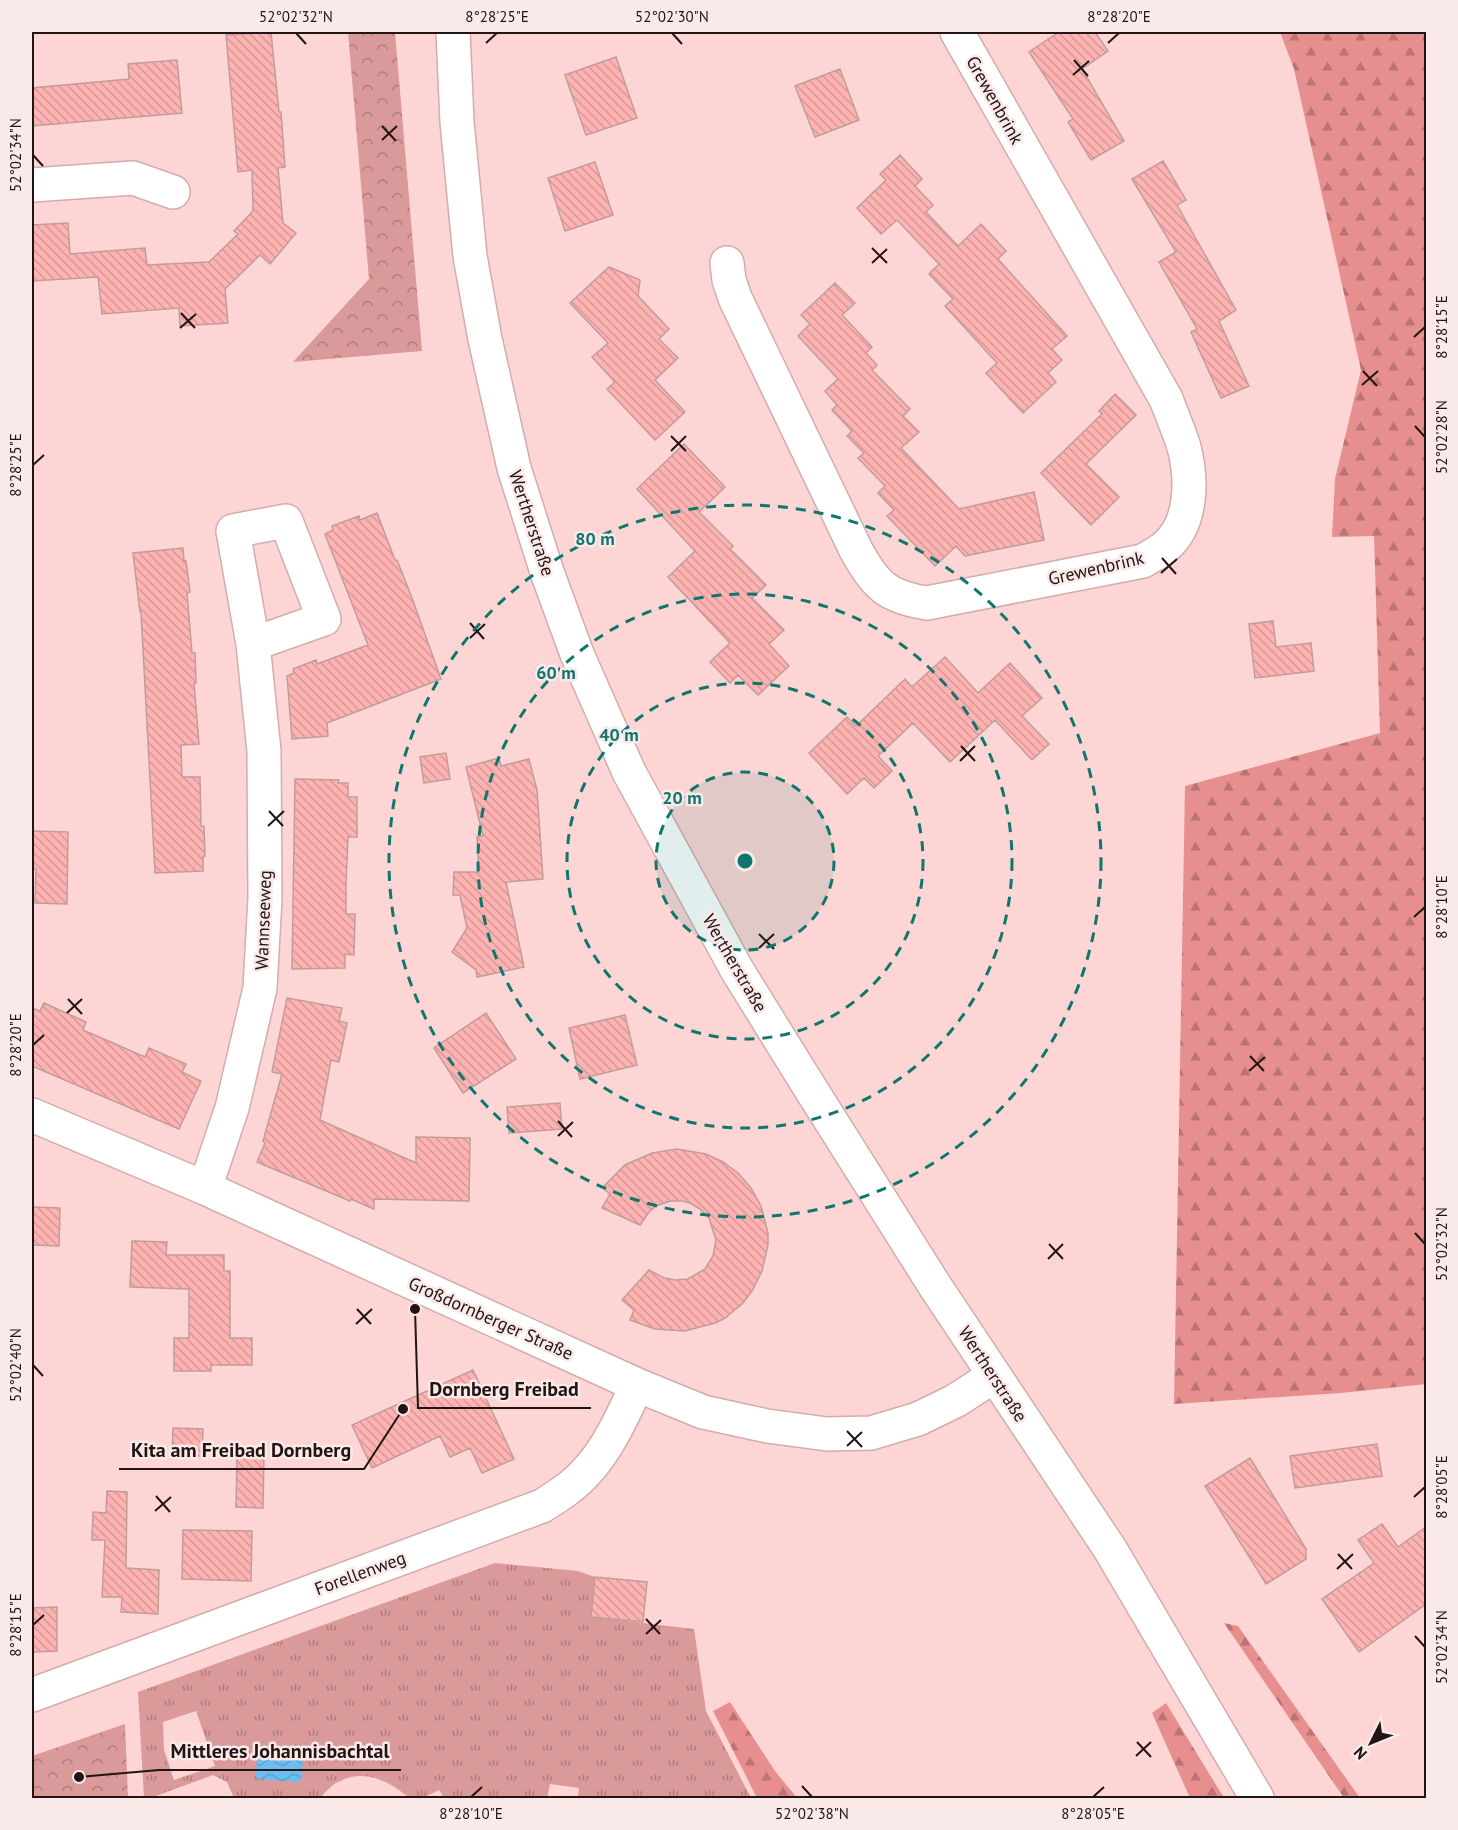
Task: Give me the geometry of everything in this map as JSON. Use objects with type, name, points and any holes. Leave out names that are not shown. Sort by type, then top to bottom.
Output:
[{"type":"street","name":"Wertherstraße","points":[[453,32],[457,122],[470,256],[477,302],[514,468],[547,572],[577,654],[629,772],[737,970],[862,1173],[1110,1549],[1257,1798]]},
{"type":"street","name":"Grewenbrink","points":[[727,263],[729,280],[735,298],[867,572],[881,587],[905,600],[927,603],[1143,561],[1167,546],[1178,531],[1189,508],[1184,447],[1166,399],[957,32]]},
{"type":"street","points":[[32,185],[133,178],[173,192]]},
{"type":"street","name":"Wannseeweg","points":[[205,1188],[232,1108],[260,988],[265,898],[264,751],[253,644]]},
{"type":"street","name":"Großdornberger Straße","points":[[32,1115],[205,1188],[637,1385],[703,1412],[767,1426],[827,1434],[871,1433],[918,1419],[955,1401],[994,1376]]},
{"type":"street","name":"Forellenweg","points":[[32,1695],[542,1506],[587,1472],[603,1449],[637,1385]]},
{"type":"green space","points":[[348,32],[395,32],[422,351],[293,362],[369,279]]},
{"type":"green space","points":[[1280,32],[1426,32],[1426,1384],[1341,1393],[1174,1404],[1185,786],[1380,733],[1374,536],[1332,537],[1335,479],[1361,370],[1294,69]]},
{"type":"green space","points":[[495,1563],[578,1571],[595,1577],[591,1617],[694,1629],[706,1711],[751,1798],[578,1798],[579,1788],[550,1784],[547,1798],[444,1798],[439,1790],[423,1798],[409,1798],[393,1786],[376,1778],[357,1776],[335,1783],[320,1798],[234,1798],[227,1782],[213,1775],[155,1798],[144,1798],[138,1692]],"holes":[[[196,1711],[215,1766],[174,1780],[164,1750],[163,1722]]]},
{"type":"green space","points":[[1224,1623],[1238,1626],[1360,1798],[1344,1798]]},
{"type":"green space","points":[[730,1702],[775,1771],[797,1798],[757,1798],[713,1711]]},
{"type":"green space","points":[[1166,1703],[1225,1798],[1190,1798],[1152,1713]]},
{"type":"green space","points":[[125,1724],[128,1798],[32,1798],[32,1756]]},
{"type":"water","points":[[257,1756],[303,1759],[301,1780],[297,1782],[258,1779],[256,1776]]},
{"type":"building","points":[[271,32],[285,167],[278,168],[283,223],[296,233],[270,264],[260,255],[225,289],[228,323],[180,326],[179,308],[102,314],[98,277],[32,281],[32,225],[68,223],[70,254],[145,248],[147,265],[209,262],[238,234],[234,231],[253,211],[252,170],[238,172],[226,35]]},
{"type":"building","points":[[1059,32],[1095,32],[1108,51],[1082,69],[1124,141],[1091,160],[1068,122],[1073,119],[1029,52]]},
{"type":"building","points":[[616,57],[637,118],[586,135],[565,75]]},
{"type":"building","points":[[177,60],[182,113],[32,126],[32,88],[129,79],[128,64]]},
{"type":"building","points":[[840,69],[859,120],[815,137],[795,86]]},
{"type":"building","points":[[900,155],[922,179],[915,186],[933,205],[926,212],[958,246],[981,224],[1006,251],[998,259],[1067,336],[1052,349],[1062,360],[1048,373],[1056,382],[1023,413],[986,373],[997,363],[945,306],[953,299],[929,274],[939,264],[897,220],[881,234],[857,208],[886,180],[880,174]]},
{"type":"building","points":[[1163,161],[1186,200],[1177,205],[1236,310],[1219,321],[1249,386],[1221,398],[1191,332],[1197,329],[1159,262],[1176,252],[1132,179]]},
{"type":"building","points":[[595,162],[613,215],[565,231],[548,178]]},
{"type":"building","points":[[609,267],[640,280],[638,296],[669,329],[659,339],[678,358],[655,380],[685,412],[655,440],[607,389],[615,382],[592,357],[608,343],[570,303]]},
{"type":"building","points":[[835,283],[855,303],[842,315],[872,347],[866,353],[877,365],[872,370],[910,409],[903,416],[919,432],[901,448],[959,509],[1034,492],[1044,540],[965,556],[956,546],[935,566],[887,516],[894,510],[878,493],[885,486],[858,458],[864,453],[847,436],[852,431],[832,410],[837,405],[825,391],[838,379],[798,336],[810,324],[801,315]]},
{"type":"building","points":[[1115,394],[1136,415],[1086,464],[1119,497],[1091,525],[1041,473],[1102,414],[1099,411]]},
{"type":"building","points":[[684,444],[725,487],[699,512],[733,546],[730,549],[766,585],[752,598],[784,630],[769,644],[789,666],[758,695],[738,675],[730,683],[710,662],[730,643],[668,577],[695,551],[637,489]]},
{"type":"building","points":[[377,513],[412,598],[441,679],[327,723],[328,736],[292,739],[287,676],[294,673],[293,669],[316,660],[317,664],[368,645],[325,534],[333,530],[332,526],[359,516],[360,520]]},
{"type":"building","points":[[183,548],[190,592],[187,593],[192,653],[195,653],[196,683],[194,683],[199,744],[181,745],[182,777],[200,777],[201,826],[204,826],[205,856],[203,857],[203,871],[155,873],[141,612],[133,553]]},
{"type":"building","points":[[1273,621],[1276,647],[1311,643],[1314,671],[1255,678],[1249,624]]},
{"type":"building","points":[[945,657],[978,693],[1010,663],[1042,698],[1022,716],[1049,744],[1032,760],[995,720],[950,762],[913,723],[878,756],[892,771],[874,788],[864,778],[847,794],[809,753],[847,717],[856,726],[905,679],[912,687]]},
{"type":"building","points":[[446,753],[450,779],[424,783],[420,757]]},
{"type":"building","points":[[499,758],[501,766],[529,759],[537,790],[543,879],[506,882],[524,967],[477,977],[476,970],[452,952],[467,928],[460,895],[453,895],[454,872],[479,872],[477,837],[483,836],[466,767]]},
{"type":"building","points":[[295,779],[339,780],[338,783],[348,783],[348,797],[357,797],[357,837],[348,837],[346,883],[346,914],[355,914],[354,955],[345,954],[345,968],[292,969]]},
{"type":"building","points":[[32,831],[68,832],[67,904],[35,903],[36,869],[32,869]]},
{"type":"building","points":[[287,998],[342,1008],[339,1021],[347,1023],[339,1062],[331,1060],[320,1120],[416,1163],[416,1137],[470,1138],[469,1201],[374,1199],[374,1209],[257,1162],[265,1143],[263,1141],[282,1074],[272,1072]]},
{"type":"building","points":[[44,1003],[86,1022],[83,1030],[145,1057],[149,1048],[186,1064],[182,1072],[201,1081],[179,1129],[32,1066],[32,1008],[40,1011]]},
{"type":"building","points":[[486,1013],[516,1059],[463,1093],[434,1048]]},
{"type":"building","points":[[625,1015],[637,1065],[580,1079],[569,1028]]},
{"type":"building","points":[[560,1103],[562,1129],[509,1133],[507,1107]]},
{"type":"building","points":[[677,1149],[706,1154],[723,1162],[738,1173],[751,1188],[761,1206],[768,1233],[768,1245],[762,1271],[743,1303],[715,1323],[685,1331],[655,1329],[630,1320],[634,1310],[622,1300],[649,1270],[664,1278],[675,1280],[688,1279],[705,1269],[713,1256],[716,1240],[709,1218],[700,1209],[682,1201],[670,1201],[656,1206],[640,1225],[602,1208],[610,1194],[604,1186],[625,1165],[652,1153]]},
{"type":"building","points":[[32,1207],[60,1208],[59,1246],[32,1245]]},
{"type":"building","points":[[132,1241],[167,1242],[166,1255],[224,1255],[224,1271],[230,1271],[230,1338],[252,1338],[252,1365],[211,1365],[211,1371],[174,1371],[174,1338],[189,1338],[189,1289],[130,1287]]},
{"type":"building","points":[[473,1370],[514,1459],[482,1473],[470,1448],[450,1457],[440,1436],[372,1468],[352,1425]]},
{"type":"building","points":[[173,1428],[203,1429],[202,1456],[172,1456]]},
{"type":"building","points":[[1377,1444],[1382,1476],[1295,1488],[1290,1456]]},
{"type":"building","points":[[237,1454],[264,1454],[263,1508],[236,1507]]},
{"type":"building","points":[[1250,1458],[1306,1549],[1306,1559],[1266,1584],[1205,1486]]},
{"type":"building","points":[[107,1491],[127,1492],[126,1568],[159,1570],[158,1614],[121,1612],[122,1597],[102,1597],[105,1540],[92,1540],[93,1512],[106,1513]]},
{"type":"building","points":[[1382,1524],[1398,1547],[1426,1527],[1426,1604],[1359,1652],[1322,1599],[1374,1563],[1358,1540]]},
{"type":"building","points":[[183,1530],[252,1531],[251,1581],[182,1579]]},
{"type":"building","points":[[595,1577],[647,1582],[643,1622],[591,1617]]},
{"type":"building","points":[[57,1607],[57,1651],[32,1652],[32,1608]]},
{"type":"place","name":"Dornberg Freibad","points":[[415,1309]]},
{"type":"place","name":"Kita am Freibad Dornberg","points":[[403,1409]]},
{"type":"place","name":"Mittleres Johannisbachtal","points":[[79,1777]]}]
